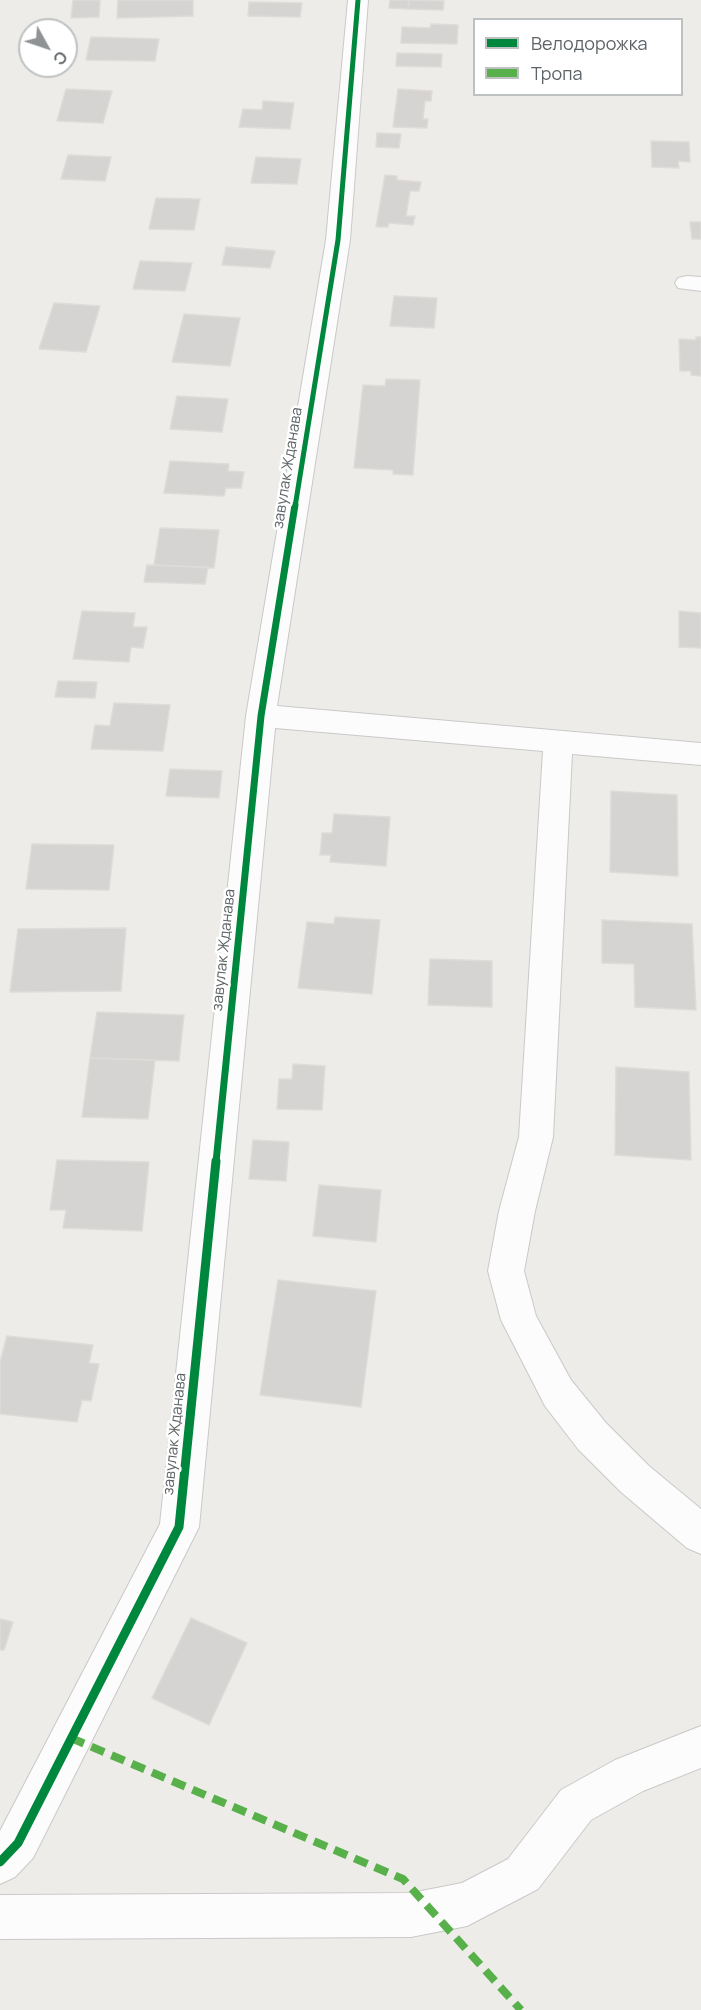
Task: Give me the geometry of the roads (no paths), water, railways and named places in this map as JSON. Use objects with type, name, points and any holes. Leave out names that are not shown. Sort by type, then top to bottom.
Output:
[{"type":"street","name":"завулак Жданава","points":[[0,1862],[18,1843],[179,1527],[261,716],[338,240],[358,0]]},
{"type":"street","points":[[261,716],[701,754]]},
{"type":"street","points":[[558,742],[536,1137],[517,1211],[506,1271],[519,1320],[558,1393],[592,1436],[635,1479],[701,1534]]},
{"type":"street","points":[[0,1917],[411,1915],[467,1904],[523,1874],[576,1805],[630,1775],[701,1747]]}]
